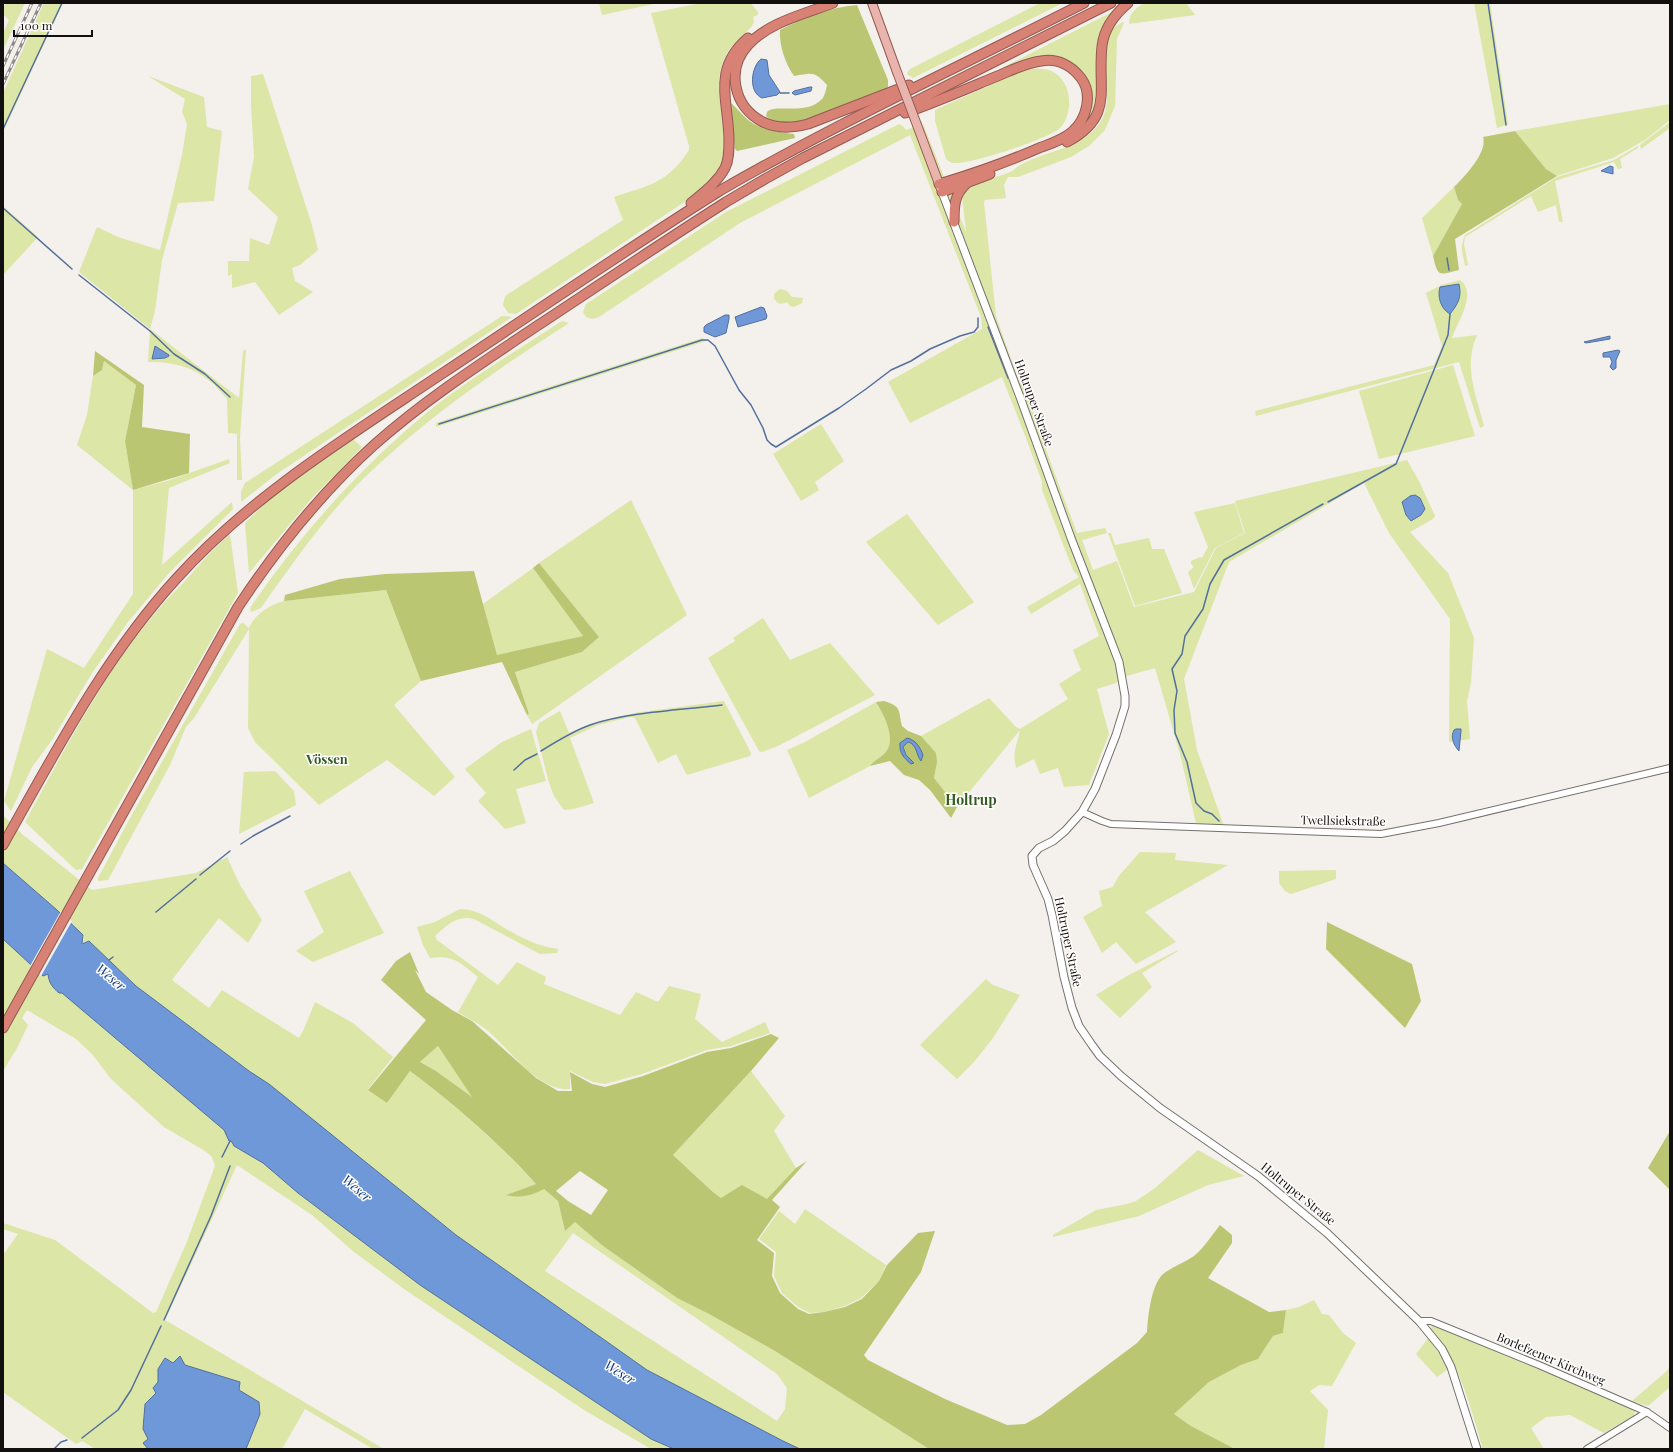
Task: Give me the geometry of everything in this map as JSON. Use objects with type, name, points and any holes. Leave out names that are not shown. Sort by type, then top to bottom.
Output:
[{"type":"highway","points":[[678,218],[690,204],[714,183],[728,159],[729,138],[724,82],[725,72],[734,54],[742,44],[764,27],[816,3]]},
{"type":"highway","points":[[833,3],[776,25],[758,35],[747,46],[739,59],[734,73],[735,85],[744,106],[752,115],[764,122],[779,127],[795,128],[961,65]]},
{"type":"highway","points":[[3,845],[83,703],[116,653],[176,578],[247,510],[330,448],[678,218],[766,164],[1084,3]]},
{"type":"highway","points":[[3,1028],[238,608],[294,530],[339,480],[373,446],[455,381],[726,202],[765,179],[864,127],[1110,3]]},
{"type":"highway","points":[[941,188],[967,183],[1068,142],[1090,125],[1099,110],[1102,92],[1102,46],[1105,32],[1112,20],[1128,3]]},
{"type":"highway","points":[[864,127],[922,107],[1033,62],[1050,60],[1063,63],[1074,69],[1082,79],[1086,90],[1088,103],[1084,117],[1071,133],[1024,155],[941,188]]},
{"type":"highway","points":[[954,222],[954,205],[956,196],[967,183]]},
{"type":"main road","points":[[872,3],[941,188]]},
{"type":"main road","points":[[878,3],[880,24]]},
{"type":"main road","name":"Holtruper Straße","points":[[941,188],[1119,662],[1123,682],[1125,701],[1122,718],[1095,789],[1082,812],[1065,831],[1053,841],[1039,848],[1032,856],[1033,865],[1043,887],[1052,915],[1064,977],[1072,1008],[1079,1026],[1092,1044],[1103,1052],[1121,1070],[1131,1084],[1183,1126],[1258,1176],[1293,1204],[1348,1251],[1419,1320],[1436,1341],[1451,1367],[1477,1449]]},
{"type":"street","name":"Twellsiekstraße","points":[[1082,812],[1111,824],[1381,834],[1439,823],[1670,768]]},
{"type":"street","name":"Borlefzener Kirchweg","points":[[1419,1320],[1431,1321],[1475,1338],[1647,1412],[1670,1428]]},
{"type":"street","points":[[1587,1449],[1647,1412]]},
{"type":"green space","points":[[6,3],[25,3],[3,50],[3,33],[9,20],[3,14],[3,8]]},
{"type":"green space","points":[[44,3],[63,3],[3,132],[3,93]]},
{"type":"green space","points":[[599,3],[658,3],[602,15]]},
{"type":"green space","points":[[702,3],[751,3],[758,12],[758,15],[753,17],[754,22],[752,26],[733,45],[727,54],[720,72],[719,98],[725,135],[725,147],[723,159],[715,175],[708,184],[695,195],[516,314],[508,313],[503,305],[505,296],[623,220],[614,197],[647,186],[665,177],[681,161],[689,150],[651,13]]},
{"type":"green space","points":[[1040,3],[1063,3],[913,78],[907,74],[912,68]]},
{"type":"green space","points":[[1144,3],[1186,3],[1195,15],[1129,24],[1130,17],[1133,12]]},
{"type":"green space","points":[[1474,3],[1490,3],[1508,124],[1497,128]]},
{"type":"green space","points":[[857,5],[888,80],[888,87],[882,91],[813,118],[786,122],[775,121],[766,116],[767,112],[771,110],[808,107],[816,104],[823,98],[827,85],[819,77],[813,74],[794,76],[783,54],[780,42],[780,30],[817,14],[837,8]]},
{"type":"green space","points":[[1112,12],[1101,31],[1097,43],[1096,89],[1090,116],[1088,115],[1090,109],[1082,82],[1073,64],[1066,60],[1054,56],[1037,56],[1028,58],[995,73],[994,72]]},
{"type":"green space","points":[[1123,22],[1124,23],[1117,39],[1115,106],[1105,130],[1089,146],[1071,157],[1018,177],[1008,177],[1004,185],[1006,198],[985,200],[984,202],[996,316],[1019,382],[1031,394],[1031,406],[1077,533],[1105,528],[1107,533],[1082,540],[1093,570],[1117,561],[1134,607],[1194,592],[1216,548],[1245,533],[1235,501],[1407,460],[1419,481],[1435,516],[1433,519],[1410,532],[1448,573],[1474,638],[1471,683],[1467,701],[1470,739],[1449,742],[1450,619],[1389,533],[1364,483],[1229,562],[1184,679],[1197,750],[1224,826],[1196,823],[1180,754],[1155,668],[1127,676],[1116,683],[1097,689],[1109,734],[1089,785],[1064,787],[1058,768],[1040,774],[1034,759],[1016,768],[1015,752],[1020,730],[957,807],[934,778],[936,764],[935,755],[921,736],[989,698],[1016,727],[1020,729],[1068,699],[1059,684],[1081,670],[1073,650],[1099,636],[1080,584],[1031,614],[1027,607],[1079,577],[1073,570],[1042,490],[1042,482],[1002,377],[910,423],[888,382],[982,329],[981,317],[910,135],[740,223],[599,317],[592,319],[586,317],[583,312],[586,304],[726,212],[899,124],[906,130],[923,124],[966,232],[962,196],[971,186],[1011,171],[1030,160],[1073,144],[1092,132],[1100,123],[1105,112],[1107,101],[1105,64],[1106,41],[1111,31]]},
{"type":"green space","points":[[1026,69],[1048,70],[1058,75],[1063,81],[1069,96],[1069,105],[1068,113],[1061,127],[1043,138],[976,160],[953,163],[947,160],[935,121],[935,110]]},
{"type":"green space","points":[[263,74],[312,225],[318,250],[300,265],[292,268],[295,281],[313,292],[279,315],[255,282],[232,288],[232,274],[228,276],[228,261],[249,261],[250,238],[269,245],[278,217],[248,189],[254,157],[251,76]]},
{"type":"green space","points":[[148,76],[204,97],[207,127],[222,131],[214,201],[178,203],[162,260],[155,311],[150,329],[79,272],[97,227],[118,237],[160,250],[182,155],[187,124],[182,112],[185,99]]},
{"type":"green space","points":[[731,103],[752,123],[769,130],[794,134],[795,138],[737,151],[735,149],[729,104]]},
{"type":"green space","points":[[1670,104],[1670,120],[1645,140],[1613,158],[1557,176],[1546,169],[1515,131]]},
{"type":"green space","points":[[1670,122],[1670,128],[1641,149],[1640,145]]},
{"type":"green space","points":[[1515,131],[1546,169],[1557,176],[1455,239],[1459,270],[1443,274],[1440,273],[1436,268],[1433,256],[1462,204],[1458,200],[1454,187],[1469,171],[1479,157],[1484,143],[1483,137]]},
{"type":"green space","points":[[1638,146],[1638,148],[1620,159],[1622,168],[1618,169],[1614,162],[1555,181],[1563,222],[1559,222],[1556,205],[1538,212],[1531,196],[1465,237],[1464,244],[1468,265],[1465,266],[1462,247],[1465,235],[1557,177],[1614,160]]},
{"type":"green space","points":[[1454,187],[1458,200],[1462,204],[1433,256],[1422,218]]},
{"type":"green space","points":[[3,206],[38,237],[3,275]]},
{"type":"green space","points":[[1460,280],[1465,286],[1467,300],[1452,338],[1477,335],[1471,358],[1471,369],[1472,380],[1484,426],[1480,428],[1459,362],[1256,416],[1255,411],[1434,365],[1442,346],[1426,293],[1441,285]]},
{"type":"green space","points":[[780,289],[787,291],[792,297],[803,298],[802,303],[794,307],[790,306],[787,302],[781,304],[776,302],[774,294]]},
{"type":"green space","points":[[502,316],[512,317],[278,473],[241,502],[241,491],[245,483]]},
{"type":"green space","points":[[562,321],[569,323],[461,396],[410,436],[362,480],[322,526],[261,608],[251,612],[250,608],[269,581],[309,530],[352,482],[399,436],[457,390]]},
{"type":"green space","points":[[150,329],[239,398],[243,351],[246,349],[240,438],[242,480],[237,480],[237,434],[228,433],[227,399],[213,383],[201,374],[179,365],[163,362],[148,362]]},
{"type":"green space","points":[[702,338],[706,341],[436,427],[436,423]]},
{"type":"green space","points":[[95,351],[144,385],[142,427],[190,434],[189,473],[133,490],[125,441],[136,385],[104,361],[102,370],[93,376]]},
{"type":"green space","points":[[104,361],[136,385],[125,441],[133,490],[77,445],[87,415],[93,376],[102,370]]},
{"type":"green space","points":[[1453,365],[1475,436],[1379,459],[1359,391]]},
{"type":"green space","points":[[821,424],[844,461],[815,482],[819,490],[801,501],[773,454]]},
{"type":"green space","points":[[353,439],[362,447],[312,498],[249,573],[245,523],[272,497]]},
{"type":"green space","points":[[229,459],[230,463],[169,488],[162,565],[232,502],[233,509],[169,573],[128,622],[92,673],[52,740],[32,767],[11,811],[4,801],[47,649],[84,668],[133,594],[133,490],[167,481]]},
{"type":"green space","points":[[631,500],[687,615],[532,724],[527,715],[529,714],[515,672],[582,652],[599,637],[539,563]]},
{"type":"green space","points":[[1235,503],[1244,533],[1215,548],[1194,589],[1188,572],[1194,567],[1191,564],[1191,561],[1200,557],[1202,558],[1208,547],[1194,512]]},
{"type":"green space","points":[[907,514],[974,602],[938,625],[866,542]]},
{"type":"green space","points":[[1108,533],[1111,533],[1115,545],[1149,538],[1152,549],[1164,549],[1182,593],[1135,606]]},
{"type":"green space","points":[[230,534],[238,593],[82,869],[76,870],[25,822],[88,709],[123,654],[163,604],[213,550]]},
{"type":"green space","points":[[539,563],[599,637],[582,652],[515,672],[529,714],[527,715],[502,662],[421,681],[386,590],[284,601],[285,595],[340,579],[385,574],[474,571],[497,655],[583,636],[533,568]]},
{"type":"green space","points":[[533,568],[583,636],[497,656],[483,604]]},
{"type":"green space","points":[[386,590],[421,681],[394,705],[455,777],[434,796],[387,760],[319,805],[255,742],[248,728],[249,629],[194,718],[186,727],[170,765],[108,880],[98,881],[98,878],[130,818],[240,624],[243,623],[249,628],[259,614],[273,605],[284,601]]},
{"type":"green space","points":[[763,618],[790,660],[830,643],[875,695],[778,746],[762,752],[759,751],[708,658],[735,641],[733,638]]},
{"type":"green space","points":[[724,701],[751,753],[750,756],[687,775],[676,754],[658,763],[635,718],[630,717],[598,725],[570,738],[594,803],[574,809],[564,810],[554,796],[549,783],[536,732],[539,723],[560,711],[569,733],[590,724],[634,713]]},
{"type":"green space","points":[[884,701],[897,707],[902,726],[908,731],[921,736],[936,753],[937,762],[934,778],[957,807],[951,818],[930,790],[919,780],[904,775],[890,761],[870,766],[884,754],[888,749],[890,742],[890,735],[886,721],[876,702]]},
{"type":"green space","points":[[876,702],[886,721],[890,735],[888,749],[870,766],[809,798],[787,750],[805,742]]},
{"type":"green space","points":[[531,729],[546,781],[516,789],[526,823],[505,829],[478,801],[486,793],[465,769],[502,742]]},
{"type":"green space","points":[[275,771],[294,791],[296,805],[239,834],[244,772]]},
{"type":"green space","points":[[3,815],[22,834],[92,890],[196,873],[227,857],[240,885],[262,920],[248,943],[219,918],[172,980],[209,1008],[222,990],[299,1038],[315,1002],[353,1023],[393,1057],[368,1089],[387,1103],[410,1071],[459,1110],[491,1139],[536,1184],[506,1195],[544,1189],[558,1201],[565,1231],[575,1221],[603,1246],[677,1298],[775,1351],[929,1449],[800,1449],[647,1370],[456,1235],[269,1084],[249,1071],[136,986],[89,941],[82,943],[84,938],[83,935],[3,863]],"holes":[[[573,1233],[777,1374],[787,1388],[785,1409],[777,1421],[545,1271]]]},
{"type":"green space","points":[[1140,852],[1176,853],[1175,860],[1228,865],[1145,912],[1176,942],[1136,964],[1116,942],[1102,953],[1083,917],[1102,906],[1099,891],[1113,887],[1118,877]]},
{"type":"green space","points":[[1336,870],[1336,879],[1291,894],[1285,891],[1279,883],[1279,871]]},
{"type":"green space","points":[[350,871],[384,933],[313,962],[296,951],[324,932],[304,891]]},
{"type":"green space","points":[[460,909],[483,915],[522,938],[558,949],[557,953],[540,954],[474,919],[468,918],[462,918],[453,922],[435,936],[437,940],[498,985],[517,962],[546,977],[544,984],[620,1015],[636,992],[658,1002],[669,986],[701,994],[695,1019],[722,1042],[765,1022],[770,1033],[731,1046],[707,1050],[642,1074],[605,1084],[593,1082],[570,1071],[570,1089],[558,1088],[535,1076],[487,1030],[458,1012],[478,977],[457,961],[439,957],[430,958],[423,945],[417,927],[435,922]]},
{"type":"green space","points":[[1327,922],[1412,964],[1421,1001],[1405,1028],[1326,949]]},
{"type":"green space","points":[[3,939],[43,976],[48,974],[49,981],[59,993],[62,993],[224,1130],[229,1141],[232,1142],[234,1146],[263,1163],[298,1193],[420,1285],[651,1439],[674,1449],[651,1449],[584,1410],[404,1289],[354,1252],[312,1215],[237,1165],[165,1320],[384,1449],[373,1449],[305,1409],[282,1449],[246,1449],[260,1414],[259,1402],[239,1390],[240,1382],[173,1363],[165,1358],[158,1369],[158,1382],[148,1439],[143,1443],[148,1449],[95,1449],[82,1441],[76,1444],[3,1392],[3,1255],[18,1234],[3,1229],[3,1223],[55,1240],[153,1313],[156,1312],[186,1244],[215,1166],[212,1157],[205,1151],[164,1127],[111,1079],[92,1054],[76,1039],[27,1010],[22,1018],[28,1025],[17,1048],[3,1071]]},
{"type":"green space","points":[[1178,950],[1142,973],[1152,987],[1120,1018],[1096,995],[1127,976]]},
{"type":"green space","points":[[410,952],[419,974],[415,970],[426,992],[452,1010],[472,1021],[536,1078],[558,1091],[572,1091],[570,1072],[592,1084],[605,1087],[643,1076],[707,1052],[731,1048],[771,1034],[779,1038],[751,1071],[673,1155],[721,1198],[742,1185],[767,1199],[796,1168],[807,1161],[772,1200],[780,1207],[757,1240],[774,1253],[772,1276],[780,1293],[798,1309],[809,1314],[845,1307],[862,1299],[879,1281],[887,1265],[918,1233],[935,1231],[921,1272],[864,1355],[868,1360],[945,1399],[1007,1425],[1025,1424],[1041,1415],[1137,1343],[1147,1332],[1151,1302],[1158,1280],[1173,1267],[1198,1253],[1220,1225],[1232,1235],[1232,1243],[1208,1278],[1269,1312],[1286,1310],[1283,1333],[1273,1336],[1258,1359],[1241,1365],[1209,1382],[1174,1414],[1191,1426],[1235,1449],[929,1449],[775,1351],[677,1298],[603,1246],[575,1222],[565,1231],[558,1201],[544,1189],[526,1196],[516,1197],[506,1195],[536,1184],[476,1124],[410,1071],[387,1103],[368,1090],[426,1020],[381,980],[396,961]],"holes":[[[438,1046],[472,1097],[436,1071],[420,1062]],[[580,1171],[608,1190],[591,1215],[568,1201],[556,1191]]]},
{"type":"green space","points":[[986,979],[993,985],[1020,995],[993,1038],[974,1062],[957,1079],[920,1045]]},
{"type":"green space","points":[[438,1046],[473,1098],[436,1071],[420,1062]]},
{"type":"green space","points":[[751,1071],[785,1116],[774,1131],[796,1168],[767,1200],[757,1195],[721,1198],[673,1155]]},
{"type":"green space","points":[[1670,1131],[1670,1190],[1648,1168]]},
{"type":"green space","points":[[1198,1150],[1244,1176],[1208,1185],[1139,1216],[1053,1237],[1053,1235],[1096,1210],[1136,1201],[1155,1188]]},
{"type":"green space","points":[[805,1209],[886,1265],[879,1281],[861,1298],[845,1306],[824,1312],[810,1313],[798,1307],[782,1293],[774,1276],[776,1252],[759,1239],[779,1211],[795,1224]]},
{"type":"green space","points":[[1314,1300],[1322,1314],[1329,1315],[1343,1333],[1356,1343],[1332,1386],[1319,1385],[1310,1391],[1328,1410],[1324,1449],[1235,1449],[1191,1426],[1174,1414],[1209,1382],[1241,1365],[1258,1359],[1273,1336],[1283,1333],[1286,1310],[1299,1307]]},
{"type":"green space","points":[[1433,1326],[1553,1374],[1635,1410],[1634,1415],[1604,1433],[1570,1415],[1546,1417],[1531,1428],[1544,1449],[1483,1449],[1457,1370],[1440,1341],[1430,1328]]},
{"type":"green space","points":[[1429,1337],[1448,1369],[1437,1377],[1416,1354]]},
{"type":"green space","points":[[1670,1365],[1670,1373],[1668,1375],[1670,1377],[1670,1387],[1648,1406],[1632,1401],[1668,1370]]},
{"type":"water","points":[[761,59],[767,60],[769,75],[780,92],[777,95],[762,98],[755,90],[752,79],[753,73]]},
{"type":"water","points":[[812,87],[811,91],[795,95],[792,93],[794,91]]},
{"type":"water","points":[[1610,166],[1613,167],[1613,174],[1601,171]]},
{"type":"water","points":[[1459,284],[1459,300],[1450,314],[1444,309],[1440,302],[1440,287]]},
{"type":"water","points":[[761,307],[764,308],[767,316],[766,319],[738,327],[735,317]]},
{"type":"water","points":[[725,315],[729,315],[726,333],[715,337],[704,332],[704,327],[706,325]]},
{"type":"water","points":[[1610,336],[1610,339],[1586,343],[1584,342]]},
{"type":"water","points":[[155,346],[169,356],[165,358],[152,359]]},
{"type":"water","points":[[1618,350],[1620,351],[1616,360],[1616,368],[1613,370],[1610,367],[1612,362],[1610,357],[1603,357],[1603,353]]},
{"type":"water","points":[[1415,495],[1420,498],[1425,509],[1421,515],[1411,521],[1406,515],[1402,502],[1410,496]]},
{"type":"water","points":[[1461,729],[1459,751],[1454,744],[1453,738],[1454,730]]},
{"type":"water","points":[[907,738],[913,740],[919,747],[923,755],[921,761],[915,747],[908,742],[903,747],[906,755],[914,763],[911,764],[902,755],[900,743]]},
{"type":"water","name":"Weser","points":[[3,863],[83,935],[82,944],[89,941],[136,986],[249,1071],[269,1084],[456,1235],[647,1370],[800,1449],[674,1449],[651,1439],[420,1285],[298,1193],[263,1163],[234,1146],[232,1142],[229,1141],[224,1130],[62,993],[59,993],[54,989],[49,980],[48,974],[43,976],[3,939]]},
{"type":"water","points":[[180,1356],[185,1365],[240,1382],[239,1390],[259,1402],[260,1414],[246,1449],[148,1449],[143,1443],[148,1439],[143,1429],[145,1404],[156,1393],[153,1388],[158,1382],[158,1369],[165,1358],[173,1363]]},
{"type":"pier","points":[[61,911],[72,921],[41,976],[30,966]]},
{"type":"waterway","points":[[3,129],[62,3]]},
{"type":"waterway","points":[[1488,3],[1506,125]]},
{"type":"waterway","points":[[780,93],[789,93]]},
{"type":"waterway","points":[[3,208],[72,269]]},
{"type":"waterway","points":[[1447,258],[1449,270]]},
{"type":"waterway","points":[[79,275],[150,331],[174,354],[205,374],[230,397]]},
{"type":"waterway","points":[[1328,502],[1396,464],[1448,335],[1450,314]]},
{"type":"waterway","points":[[439,424],[702,340],[708,340],[715,346],[739,390],[751,405],[763,428],[767,440],[776,447],[839,408],[891,370],[911,361],[930,349],[960,336],[974,332],[978,327],[978,318]]},
{"type":"waterway","points":[[988,327],[1008,378]]},
{"type":"waterway","points":[[1219,821],[1212,814],[1204,811],[1196,803],[1187,762],[1175,733],[1174,710],[1177,691],[1172,669],[1182,654],[1185,636],[1203,609],[1210,584],[1224,560],[1323,504]]},
{"type":"waterway","points":[[541,751],[577,730],[605,721],[638,714],[722,705]]},
{"type":"waterway","points":[[514,770],[525,760],[537,754]]},
{"type":"waterway","points":[[241,844],[290,816]]},
{"type":"waterway","points":[[200,875],[230,851]]},
{"type":"waterway","points":[[156,912],[196,879]]},
{"type":"waterway","name":"Weser","points":[[109,960],[113,957]]},
{"type":"waterway","points":[[222,1157],[230,1141]]},
{"type":"waterway","points":[[164,1320],[211,1216],[230,1166]]},
{"type":"waterway","points":[[82,1438],[118,1410],[131,1390],[161,1326]]},
{"type":"waterway","points":[[54,1449],[61,1442],[67,1440]]},
{"type":"railway","points":[[3,66],[32,3]]},
{"type":"railway","points":[[3,84],[41,3]]},
{"type":"district","name":"Vössen","points":[[327,759]]},
{"type":"district","name":"Holtrup","points":[[971,800]]}]
